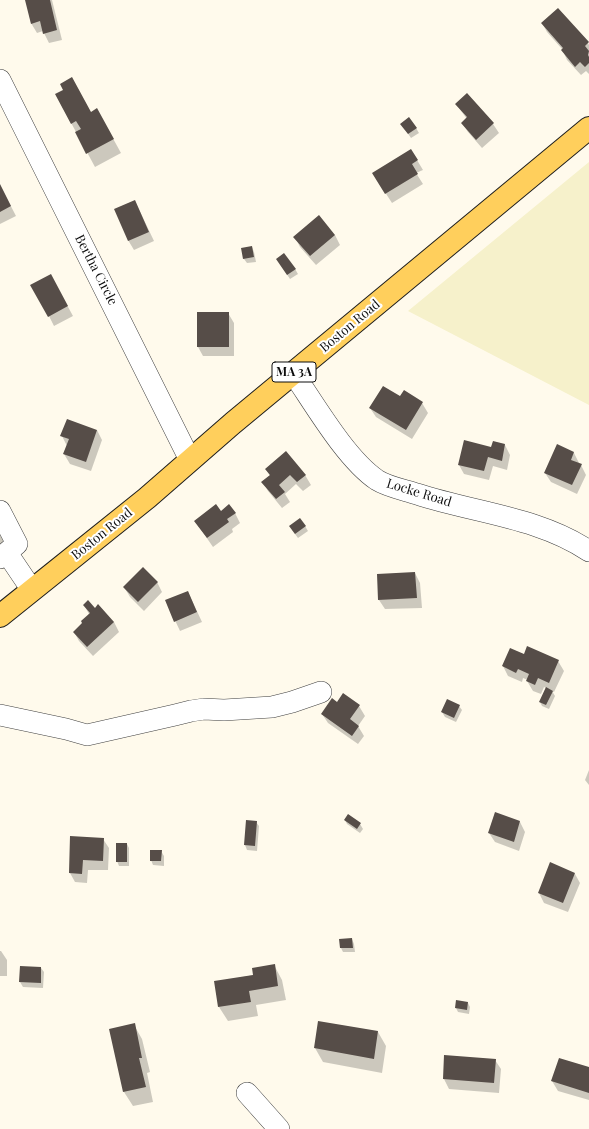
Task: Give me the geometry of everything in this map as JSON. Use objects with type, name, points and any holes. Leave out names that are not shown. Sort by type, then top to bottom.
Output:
[{"type":"main road","name":"Boston Road","points":[[0,616],[147,498],[190,460],[589,128]]},
{"type":"street","name":"Bertha Circle","points":[[0,80],[190,460]]},
{"type":"street","name":"Locke Road","points":[[294,373],[337,437],[358,463],[378,480],[430,499],[530,523],[564,537],[589,551]]},
{"type":"street","points":[[0,511],[17,544],[3,556],[32,590]]},
{"type":"street","points":[[0,715],[87,735],[191,710],[224,710],[272,707],[321,692]]},
{"type":"street","points":[[247,1093],[280,1129]]},
{"type":"shaded area","points":[[589,162],[589,405],[408,311]]},
{"type":"building","points":[[25,0],[50,0],[57,30],[43,34],[40,21],[31,24]]},
{"type":"building","points":[[558,8],[589,42],[585,46],[589,51],[589,63],[585,67],[580,62],[575,67],[561,50],[563,48],[541,23]]},
{"type":"building","points":[[72,77],[91,112],[97,108],[114,139],[86,154],[75,132],[81,129],[76,121],[71,124],[55,94],[63,90],[60,84]]},
{"type":"building","points":[[467,93],[494,123],[476,140],[461,123],[467,117],[455,104]]},
{"type":"building","points":[[409,117],[417,128],[408,134],[400,124]]},
{"type":"building","points":[[411,149],[418,160],[412,164],[418,174],[385,194],[372,173]]},
{"type":"building","points":[[0,184],[11,206],[0,212]]},
{"type":"building","points":[[135,200],[149,232],[128,241],[114,209]]},
{"type":"building","points":[[319,215],[335,235],[310,256],[293,237]]},
{"type":"building","points":[[252,246],[254,257],[243,259],[241,248]]},
{"type":"building","points":[[284,253],[296,269],[287,275],[276,259]]},
{"type":"building","points":[[51,274],[68,306],[48,317],[30,285]]},
{"type":"building","points":[[197,312],[229,312],[229,347],[197,347]]},
{"type":"building","points":[[383,386],[400,396],[404,390],[423,402],[406,430],[369,408]]},
{"type":"building","points":[[67,419],[97,430],[86,462],[63,454],[69,439],[60,436]]},
{"type":"building","points":[[464,440],[491,447],[493,441],[505,444],[502,461],[488,457],[484,471],[458,465]]},
{"type":"building","points":[[557,444],[574,452],[571,460],[582,464],[572,485],[544,473]]},
{"type":"building","points":[[286,451],[306,475],[297,482],[290,475],[279,485],[285,492],[276,499],[261,482],[270,475],[265,469]]},
{"type":"building","points":[[216,504],[221,511],[229,504],[236,513],[227,519],[229,522],[207,538],[194,521]]},
{"type":"building","points":[[300,518],[306,526],[295,534],[289,526]]},
{"type":"building","points":[[143,567],[158,582],[138,602],[123,587]]},
{"type":"building","points":[[415,572],[417,598],[378,600],[377,574]]},
{"type":"building","points":[[188,591],[197,612],[174,622],[165,600]]},
{"type":"building","points":[[88,600],[95,608],[98,604],[114,622],[87,647],[73,632],[82,623],[81,621],[90,613],[83,605]]},
{"type":"building","points":[[527,646],[559,660],[549,683],[538,678],[535,685],[526,681],[529,674],[518,669],[516,673],[502,666],[510,648],[524,654]]},
{"type":"building","points":[[546,687],[553,691],[546,705],[539,702]]},
{"type":"building","points":[[343,693],[360,705],[350,719],[359,726],[352,736],[321,714],[332,698],[337,702]]},
{"type":"building","points":[[447,699],[460,705],[454,718],[441,712]]},
{"type":"building","points":[[495,812],[520,821],[514,842],[488,833]]},
{"type":"building","points":[[348,814],[361,823],[357,829],[344,820]]},
{"type":"building","points":[[246,820],[257,821],[255,846],[244,845]]},
{"type":"building","points":[[70,836],[104,838],[103,861],[83,860],[82,874],[69,873]]},
{"type":"building","points":[[116,843],[127,843],[127,862],[116,862]]},
{"type":"building","points":[[150,850],[162,850],[161,861],[150,861]]},
{"type":"building","points":[[550,862],[575,873],[563,903],[538,893]]},
{"type":"building","points":[[352,938],[353,948],[340,948],[339,939]]},
{"type":"building","points":[[275,964],[278,986],[249,991],[251,1002],[218,1007],[214,981],[253,975],[252,968]]},
{"type":"building","points":[[20,966],[41,967],[41,983],[19,982]]},
{"type":"building","points":[[456,1000],[468,1002],[467,1010],[455,1008]]},
{"type":"building","points":[[318,1021],[378,1031],[374,1059],[314,1048]]},
{"type":"building","points":[[135,1023],[142,1058],[139,1058],[146,1087],[123,1092],[109,1029]]},
{"type":"building","points":[[444,1055],[496,1059],[494,1083],[443,1079]]},
{"type":"building","points":[[559,1058],[589,1067],[589,1093],[551,1081]]}]
